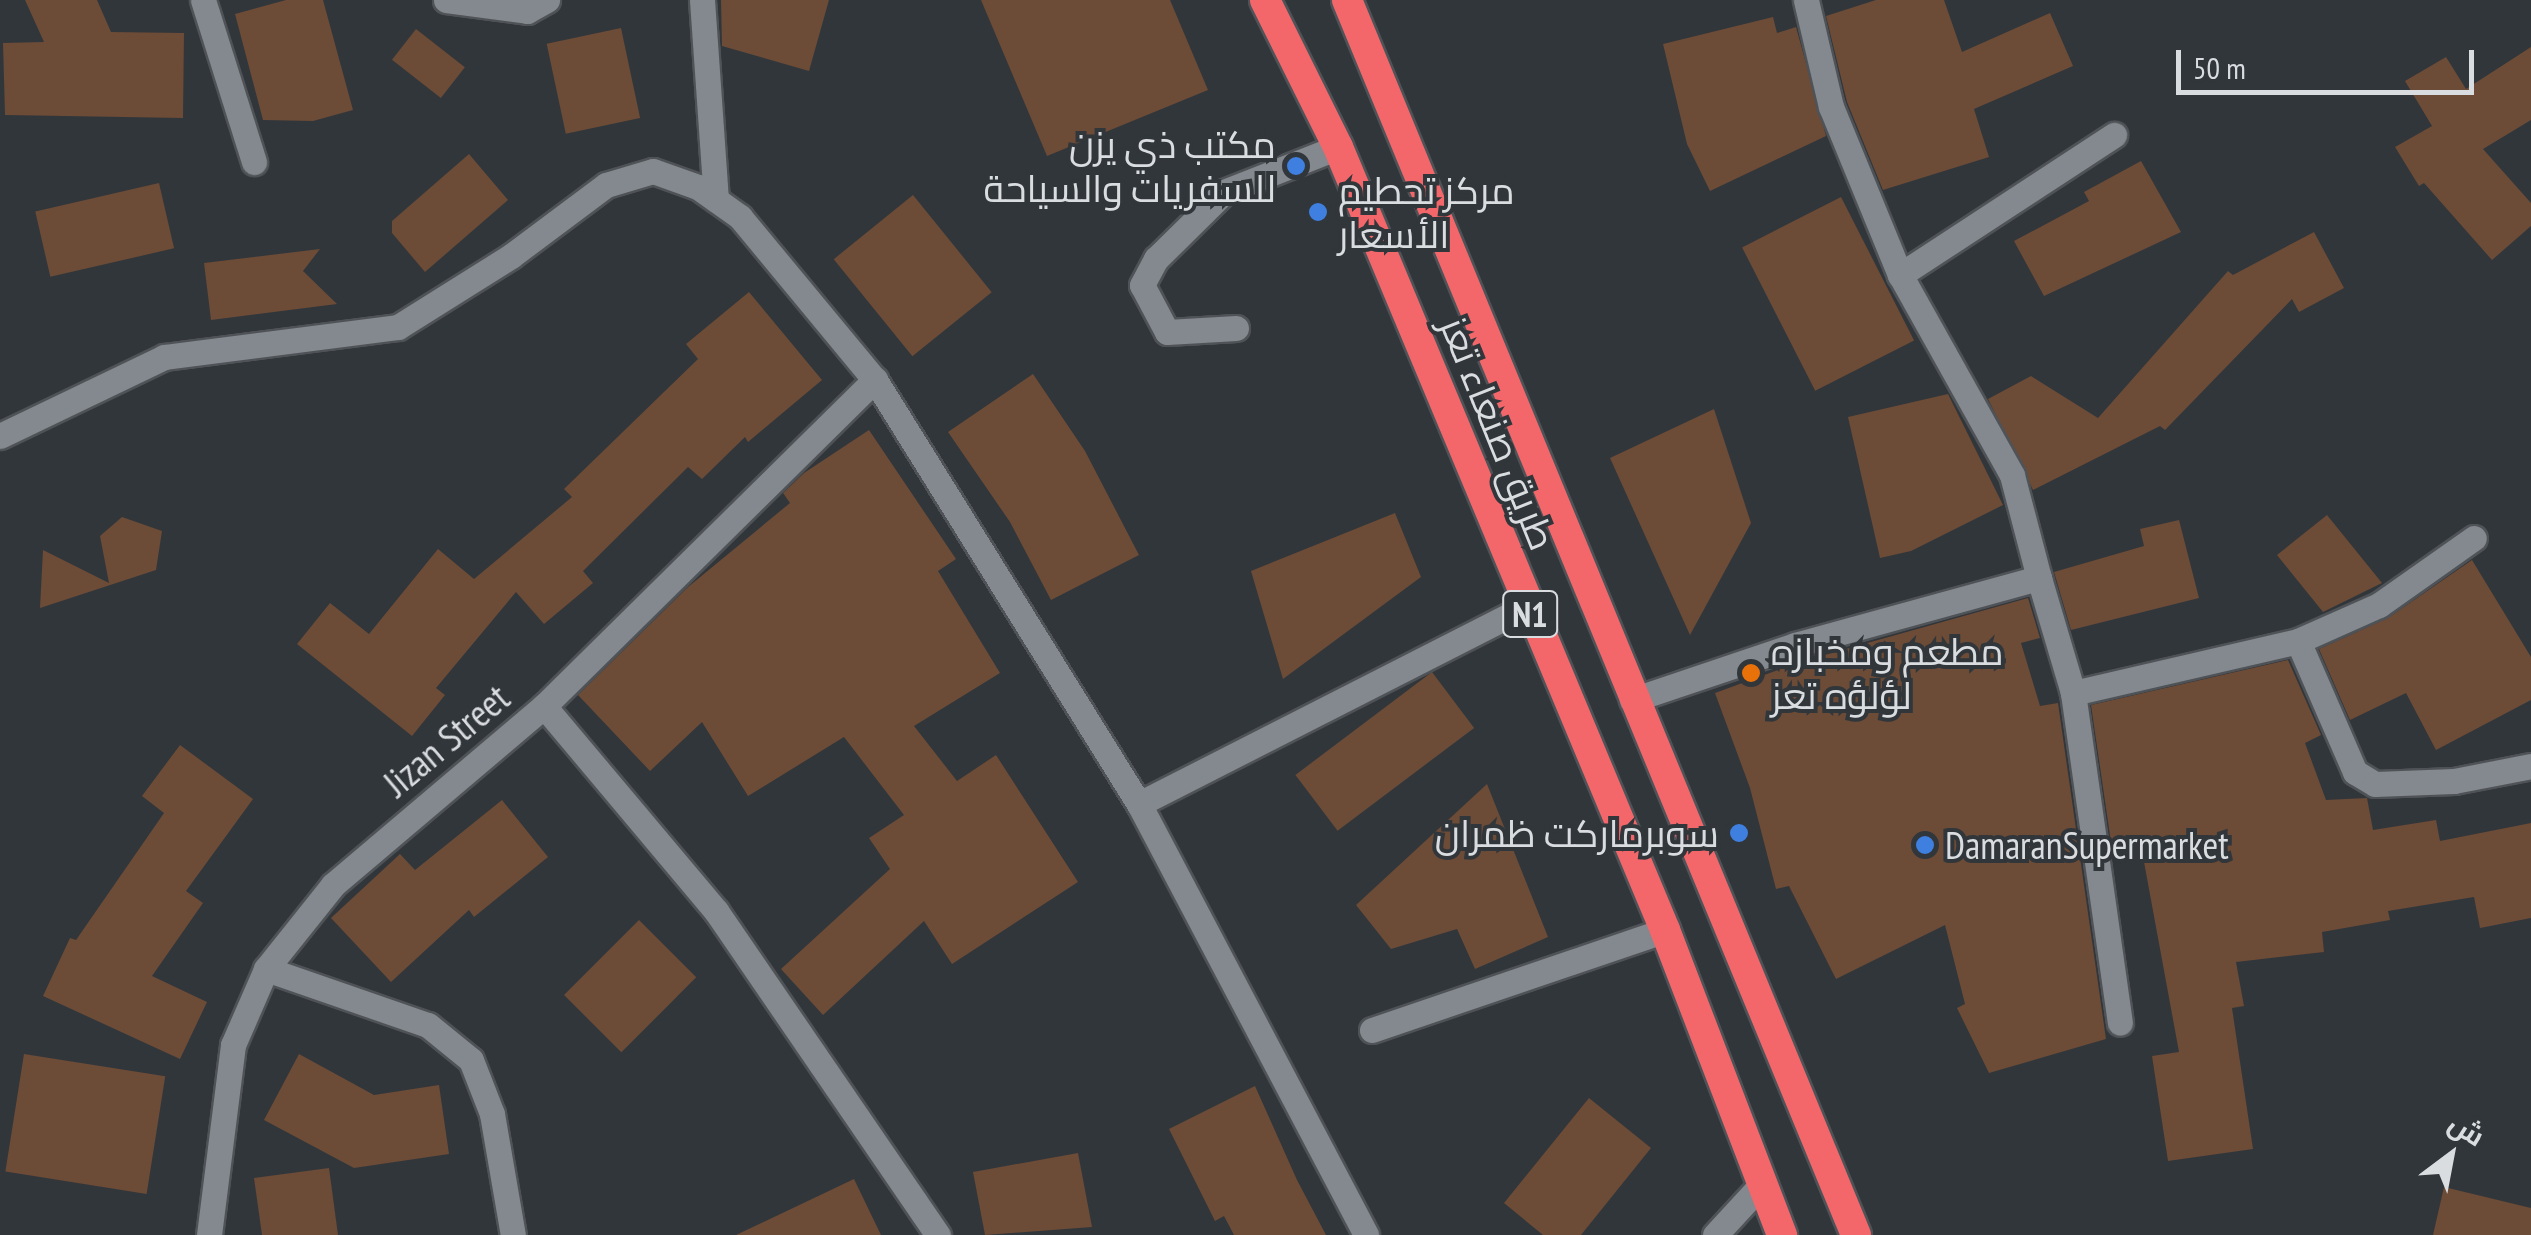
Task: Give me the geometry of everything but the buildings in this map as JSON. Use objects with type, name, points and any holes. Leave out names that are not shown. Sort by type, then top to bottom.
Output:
[{"type":"highway","name":"طريق صنعاء تعز","points":[[1265,0],[1338,146],[1665,930],[1782,1235]]},
{"type":"highway","name":"طريق صنعاء تعز","points":[[1347,0],[1632,700],[1856,1235]]},
{"type":"street","points":[[203,0],[254,162]]},
{"type":"street","points":[[446,0],[527,11],[546,0]]},
{"type":"street","points":[[702,0],[716,200]]},
{"type":"street","points":[[1806,0],[1831,107],[1900,275],[2012,475],[2073,692],[2120,1022]]},
{"type":"street","points":[[1900,275],[2114,135]]},
{"type":"street","points":[[1236,328],[1167,332],[1142,285],[1156,259],[1224,192],[1338,146]]},
{"type":"street","points":[[0,436],[164,358],[398,326],[511,256],[606,185],[653,171],[716,200],[740,217],[875,380],[1139,804],[1366,1235]]},
{"type":"street","name":"Jizan Street","points":[[209,1235],[233,1044],[266,969],[333,885],[544,706],[875,380]]},
{"type":"street","points":[[2073,692],[2298,641],[2379,605],[2474,538]]},
{"type":"street","points":[[1632,700],[1813,639],[2039,578]]},
{"type":"street","points":[[1139,804],[1527,606]]},
{"type":"street","points":[[2298,641],[2355,772],[2375,784],[2434,783],[2531,766]]},
{"type":"street","points":[[544,706],[716,911],[938,1235]]},
{"type":"street","points":[[1372,1030],[1665,930]]},
{"type":"street","points":[[266,969],[428,1025],[471,1060],[492,1114],[512,1235]]},
{"type":"street","points":[[1715,1235],[1760,1186]]},
{"type":"place","name":"مكتب ذي يزن للسفريات والسياحة","points":[[1296,166]]},
{"type":"place","name":"مركز تحطيم الأسعار","points":[[1318,212]]},
{"type":"place","name":"مطعم ومخبازه لؤلؤه تعز","points":[[1751,673]]},
{"type":"place","name":"سوبرماركت ظمران","points":[[1739,833]]},
{"type":"place","name":"DamaranSupermarket","points":[[1925,845]]}]
